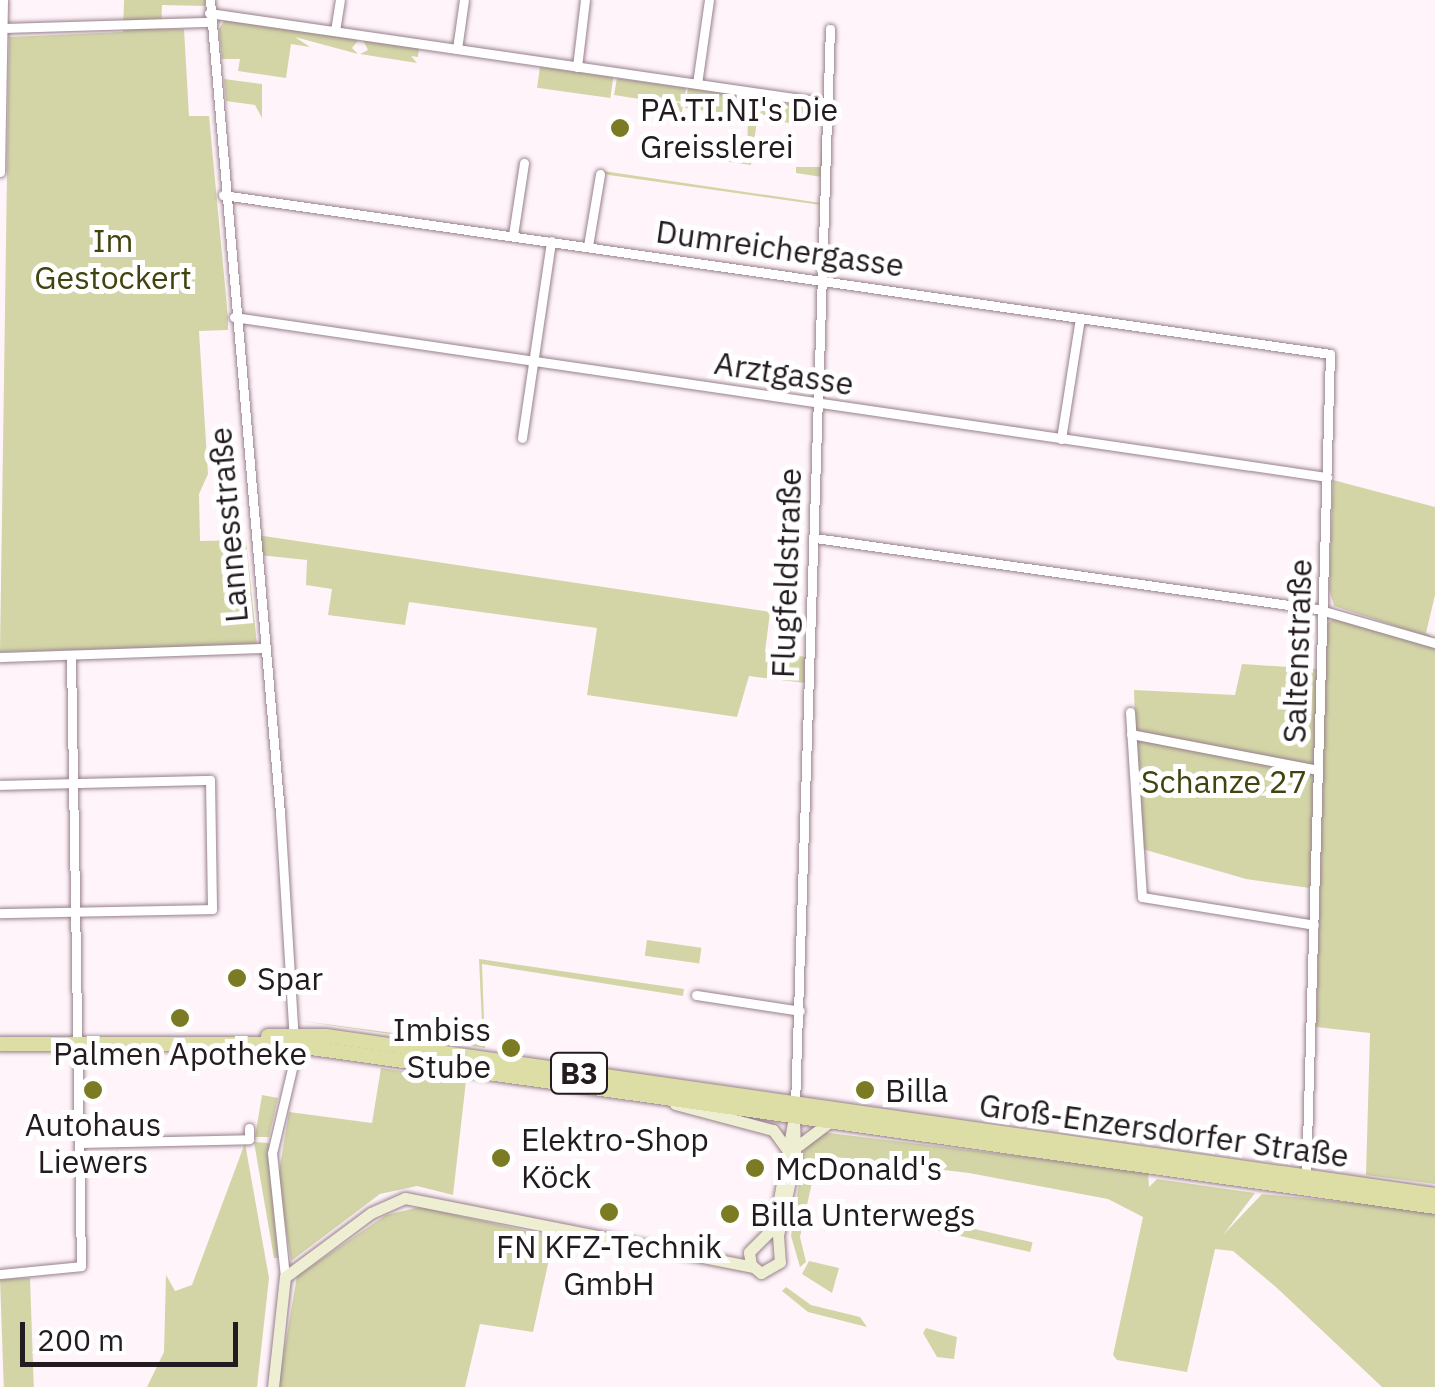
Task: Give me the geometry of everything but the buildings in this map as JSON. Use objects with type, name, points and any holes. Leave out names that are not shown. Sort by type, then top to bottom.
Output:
[{"type":"main road","name":"B3","points":[[0,1044],[293,1040]]},
{"type":"main road","name":"Groß-Enzersdorfer Straße","points":[[293,1040],[648,1096],[795,1113],[827,1124],[1305,1184],[1435,1196]]},
{"type":"main road","name":"Groß-Enzersdorfer Straße","points":[[293,1040],[1305,1184],[1435,1207]]},
{"type":"street","points":[[0,172],[2,0]]},
{"type":"street","name":"Lannesstraße","points":[[210,0],[293,1040],[271,1172],[284,1277]]},
{"type":"street","points":[[335,31],[340,0]]},
{"type":"street","points":[[457,49],[464,0]]},
{"type":"street","points":[[576,67],[585,0]]},
{"type":"street","points":[[697,84],[709,0]]},
{"type":"street","points":[[1,28],[209,18],[335,31],[828,103]]},
{"type":"street","name":"Flugfeldstraße","points":[[795,1113],[830,28]]},
{"type":"street","points":[[513,235],[524,163]]},
{"type":"street","points":[[588,246],[600,174]]},
{"type":"street","name":"Dumreichergasse","points":[[223,196],[1330,354]]},
{"type":"street","points":[[522,438],[551,241]]},
{"type":"street","name":"Arztgasse","points":[[234,317],[1327,478]]},
{"type":"street","points":[[1061,439],[1080,318]]},
{"type":"street","name":"Saltenstraße","points":[[1305,1184],[1330,354]]},
{"type":"street","points":[[815,538],[1325,612],[1435,644]]},
{"type":"street","points":[[0,656],[264,648]]},
{"type":"street","points":[[0,1274],[80,1271],[78,912],[71,656]]},
{"type":"street","points":[[1130,712],[1142,897],[1314,925]]},
{"type":"street","points":[[1132,734],[1318,770]]},
{"type":"street","points":[[0,784],[210,780],[212,910],[0,913]]},
{"type":"street","points":[[696,996],[800,1011]]},
{"type":"street","points":[[648,1096],[774,1130],[791,1154]]},
{"type":"street","points":[[273,1387],[284,1277],[371,1213],[405,1198],[717,1262],[750,1260],[774,1270],[795,1113]]},
{"type":"street","points":[[750,1260],[778,1213],[791,1154],[804,1136],[827,1124]]},
{"type":"street","points":[[78,1143],[250,1140],[250,1128]]},
{"type":"street","points":[[759,1242],[779,1250]]},
{"type":"green space","name":"Im Gestockert","points":[[124,0],[206,0],[205,6],[162,5],[161,29],[184,29],[189,116],[209,116],[228,318],[228,330],[199,331],[208,474],[199,494],[200,541],[246,540],[257,645],[0,652],[9,37],[123,32]]},
{"type":"green space","points":[[226,18],[361,37],[352,48],[358,54],[295,37],[310,47],[291,44],[286,78],[238,71],[240,59],[222,59],[219,29]]},
{"type":"green space","points":[[362,38],[419,46],[418,57],[411,56],[417,63],[360,54],[368,50]]},
{"type":"green space","points":[[540,67],[613,77],[610,98],[537,88]]},
{"type":"green space","points":[[617,78],[686,88],[684,102],[666,100],[683,104],[681,121],[673,120],[672,104],[614,95]]},
{"type":"green space","points":[[224,79],[262,84],[262,118],[255,105],[226,101]]},
{"type":"green space","points":[[688,88],[760,98],[751,165],[723,161],[747,156],[748,116],[685,108]]},
{"type":"green space","points":[[762,99],[822,110],[822,126],[800,118],[798,124],[760,119]]},
{"type":"green space","points":[[822,126],[822,177],[796,173],[796,167],[820,167]]},
{"type":"green space","points":[[603,171],[821,203],[821,205],[602,174]]},
{"type":"green space","points":[[1333,480],[1435,507],[1435,595],[1426,633],[1435,639],[1334,606],[1329,589]]},
{"type":"green space","points":[[257,535],[770,612],[765,652],[806,657],[805,683],[749,676],[737,717],[587,695],[597,628],[409,602],[405,625],[328,615],[332,589],[306,585],[307,560],[259,555]]},
{"type":"green space","points":[[1334,618],[1435,647],[1435,1184],[1366,1175],[1370,1033],[1316,1027],[1327,624]]},
{"type":"green space","name":"Schanze 27","points":[[1242,664],[1318,669],[1310,888],[1246,879],[1139,848],[1134,690],[1235,695]]},
{"type":"green space","points":[[647,940],[701,948],[699,963],[645,956]]},
{"type":"green space","points":[[479,959],[684,989],[683,996],[482,964],[485,1048],[295,1020],[483,1045]]},
{"type":"green space","points":[[381,1068],[466,1081],[453,1195],[417,1186],[380,1194],[291,1261],[278,1178],[289,1112],[372,1123]]},
{"type":"green space","points":[[262,1095],[278,1098],[269,1137],[255,1137]]},
{"type":"green space","points":[[821,1132],[1148,1172],[1149,1187],[1157,1179],[1255,1193],[1223,1235],[1262,1194],[1435,1211],[1435,1387],[1382,1387],[1233,1251],[1215,1249],[1187,1372],[1117,1360],[1113,1355],[1143,1217],[1108,1199],[969,1173],[818,1155],[800,1237],[806,1262],[800,1267],[791,1236],[804,1149]]},
{"type":"green space","points":[[254,1142],[269,1143],[279,1258],[274,1258]]},
{"type":"green space","points":[[245,1143],[269,1278],[257,1387],[147,1387],[164,1352],[166,1275],[175,1291],[192,1285]]},
{"type":"green space","points":[[420,1207],[554,1237],[533,1332],[480,1324],[465,1387],[278,1387],[297,1276],[386,1215]]},
{"type":"green space","points":[[940,1221],[1033,1242],[1030,1252],[938,1231]]},
{"type":"green space","points":[[809,1261],[839,1268],[832,1293],[802,1274]]},
{"type":"green space","points":[[30,1278],[34,1387],[4,1387],[0,1279]]},
{"type":"green space","points":[[786,1287],[811,1305],[860,1317],[867,1327],[808,1312],[782,1291]]},
{"type":"green space","points":[[926,1328],[957,1337],[954,1359],[937,1357],[923,1333]]},
{"type":"place","name":"PA.TI.NI's Die Greisslerei","points":[[620,128]]},
{"type":"place","name":"Spar","points":[[237,978]]},
{"type":"place","name":"Palmen Apotheke","points":[[180,1018]]},
{"type":"place","name":"Imbiss Stube","points":[[511,1048]]},
{"type":"place","name":"Autohaus Liewers","points":[[93,1090]]},
{"type":"place","name":"Billa","points":[[865,1090]]},
{"type":"place","name":"Elektro-Shop Köck","points":[[501,1158]]},
{"type":"place","name":"McDonald's","points":[[755,1168]]},
{"type":"place","name":"FN KFZ-Technik GmbH","points":[[609,1212]]},
{"type":"place","name":"Billa Unterwegs","points":[[730,1214]]}]
